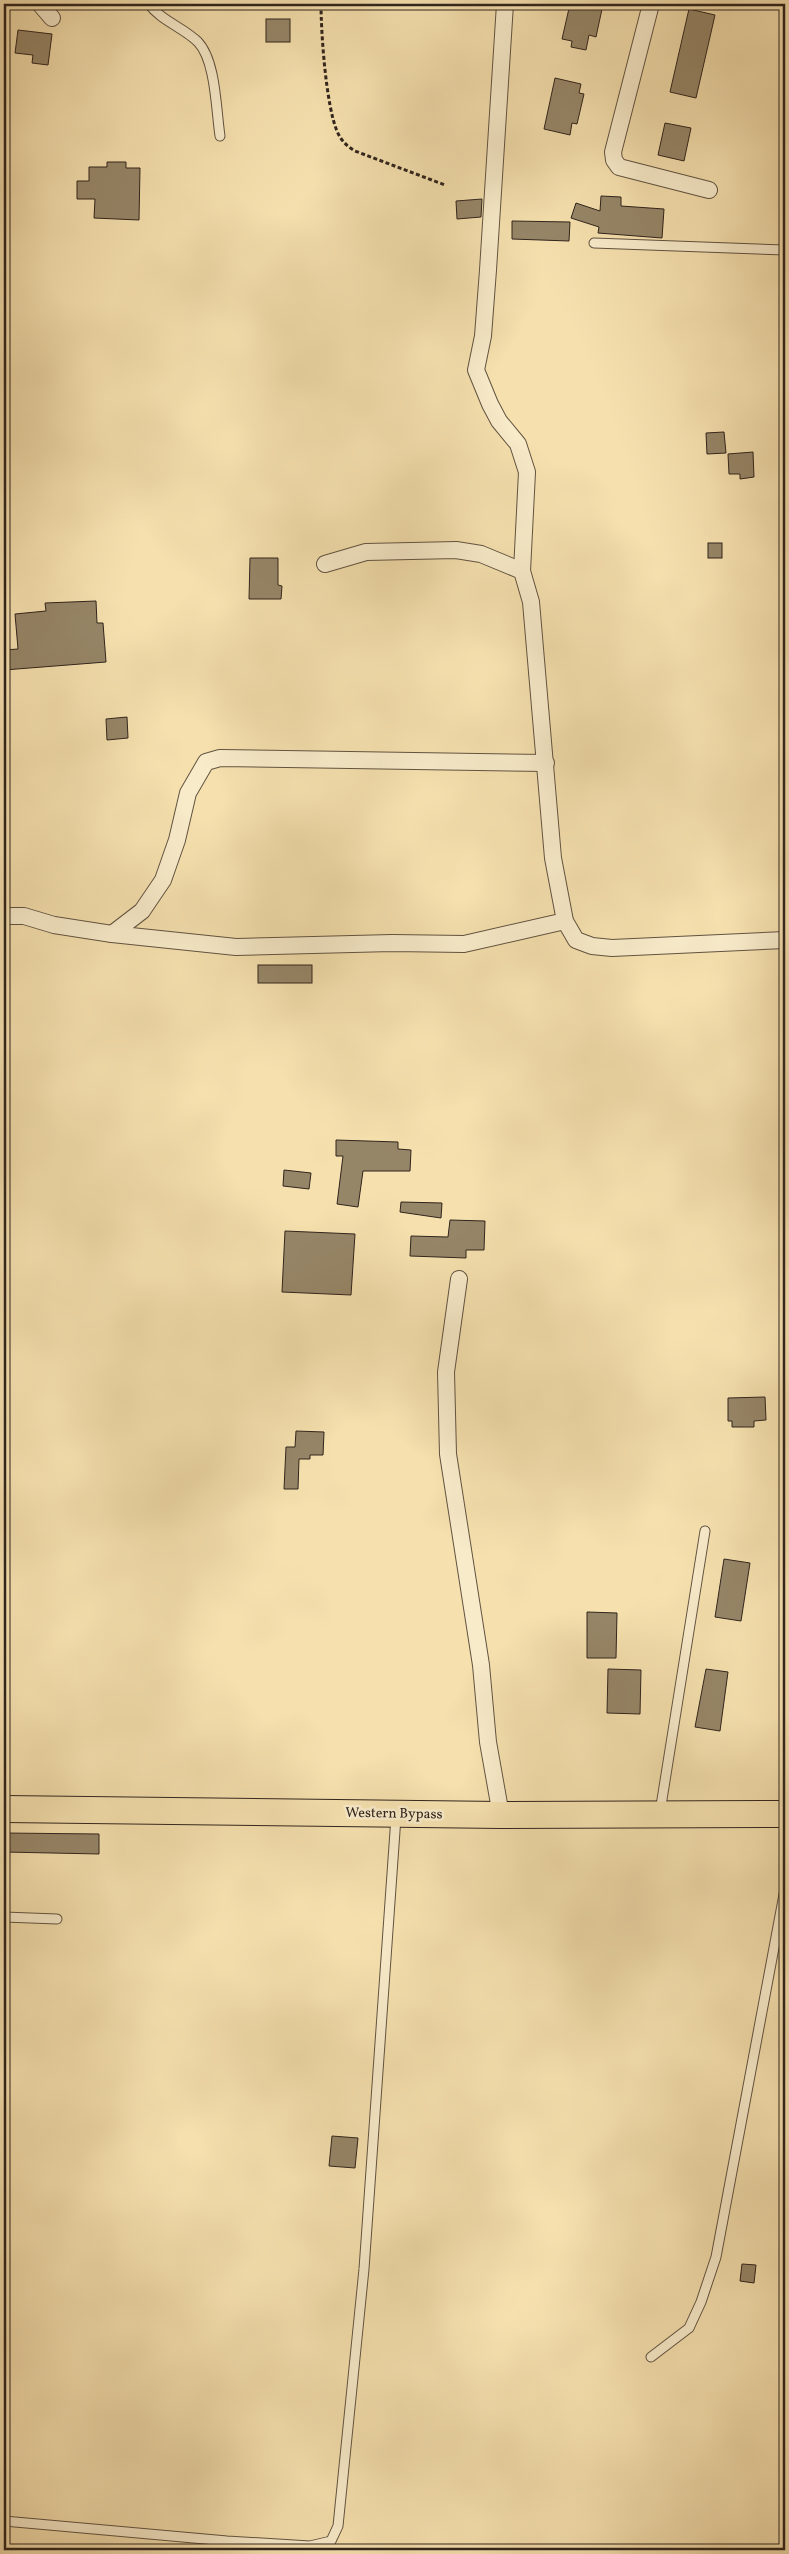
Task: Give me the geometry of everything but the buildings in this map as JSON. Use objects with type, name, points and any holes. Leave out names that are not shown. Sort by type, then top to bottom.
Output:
[{"type":"main road","name":"Western Bypass","points":[[4,1809],[501,1816],[785,1814]]},
{"type":"street","points":[[40,4],[52,18]]},
{"type":"street","points":[[505,4],[488,270],[482,336],[476,370],[499,421],[518,444],[527,472],[522,571],[531,602],[553,858],[564,921],[576,940],[592,946],[605,948],[785,940]]},
{"type":"street","points":[[650,4],[614,152],[614,160],[619,167],[709,190]]},
{"type":"street","points":[[325,564],[366,552],[456,550],[481,554],[522,571]]},
{"type":"street","points":[[112,934],[142,911],[163,880],[177,840],[188,793],[206,762],[220,758],[546,763]]},
{"type":"street","points":[[4,916],[24,916],[54,925],[112,934],[236,946],[392,943],[464,944],[564,921]]},
{"type":"street","points":[[458,1278],[446,1372],[448,1454],[480,1656],[488,1742],[501,1816]]},
{"type":"lane","points":[[149,4],[154,11],[198,43],[211,68],[220,136]]},
{"type":"lane","points":[[594,243],[785,250]]},
{"type":"lane","points":[[660,1815],[705,1531]]},
{"type":"lane","points":[[4,2521],[227,2541],[310,2546],[331,2541],[338,2526],[364,2269],[396,1814]]},
{"type":"lane","points":[[651,2357],[689,2328],[701,2302],[716,2257],[785,1889]]},
{"type":"lane","points":[[4,1917],[58,1919]]},
{"type":"path","points":[[321,4],[328,90],[337,131],[344,145],[354,151],[445,185]]}]
